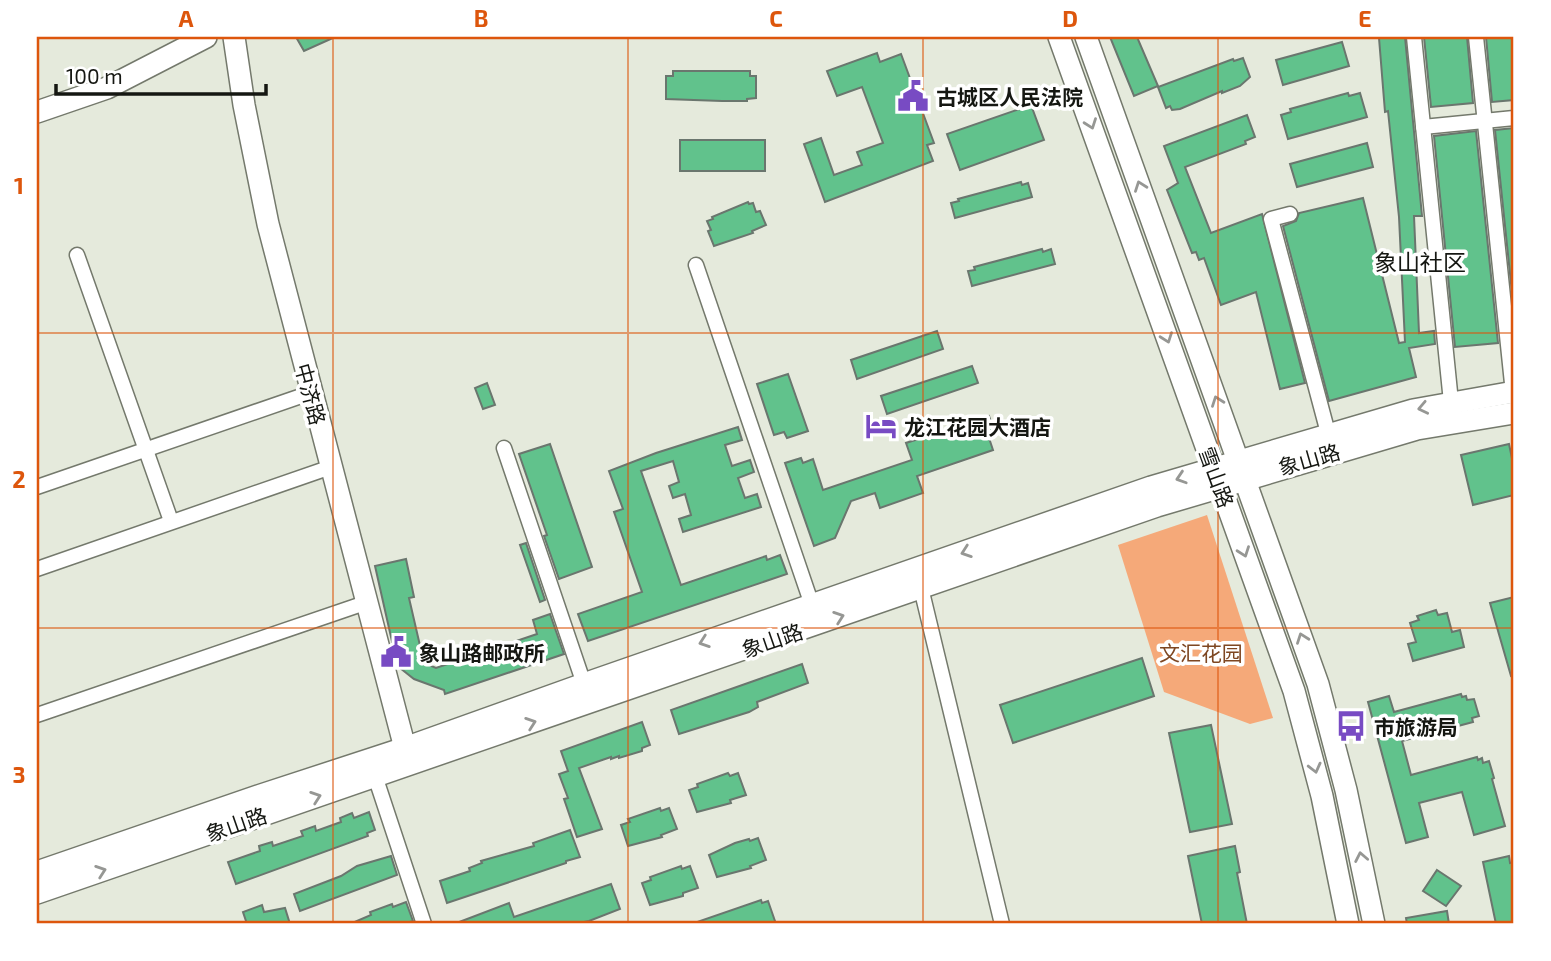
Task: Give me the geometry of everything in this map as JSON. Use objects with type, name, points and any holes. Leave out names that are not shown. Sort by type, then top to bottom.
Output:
[{"type":"street","points":[[37,112],[107,88],[205,37]]},
{"type":"street","name":"中济路","points":[[234,37],[260,192],[310,393],[405,748]]},
{"type":"street","name":"雪山路","points":[[1059,37],[1294,691],[1322,796],[1348,924]]},
{"type":"street","name":"雪山路","points":[[1086,37],[1318,684],[1346,790],[1374,924]]},
{"type":"street","points":[[1414,37],[1451,402]]},
{"type":"street","points":[[1476,37],[1514,399]]},
{"type":"street","points":[[1423,127],[1514,118]]},
{"type":"street","points":[[1290,214],[1271,219],[1328,433]]},
{"type":"street","points":[[77,255],[171,522]]},
{"type":"street","points":[[696,264],[812,605]]},
{"type":"street","points":[[37,487],[310,393]]},
{"type":"street","name":"象山路","points":[[1241,469],[1418,429],[1514,399]]},
{"type":"street","name":"象山路","points":[[37,893],[1073,534],[1328,433],[1451,402],[1514,399]]},
{"type":"street","points":[[504,448],[584,684]]},
{"type":"street","points":[[37,569],[331,467]]},
{"type":"street","name":"象山路","points":[[40,865],[405,748],[1066,516],[1217,477]]},
{"type":"street","points":[[921,588],[1002,924]]},
{"type":"street","points":[[37,715],[365,603]]},
{"type":"street","points":[[375,776],[424,924]]},
{"type":"green space","name":"文汇花园","points":[[1207,515],[1273,718],[1250,724],[1164,692],[1118,545]]},
{"type":"building","points":[[296,37],[335,37],[304,51]]},
{"type":"building","points":[[1110,37],[1137,37],[1158,86],[1134,96]]},
{"type":"building","points":[[1405,37],[1422,216],[1414,216],[1419,333],[1434,331],[1435,344],[1409,348],[1416,377],[1329,401],[1283,226],[1296,221],[1299,213],[1363,198],[1399,343],[1405,342],[1399,217],[1388,111],[1385,112],[1379,38]]},
{"type":"building","points":[[1424,37],[1467,37],[1473,103],[1431,107]]},
{"type":"building","points":[[1486,37],[1514,37],[1514,100],[1492,102]]},
{"type":"building","points":[[1342,42],[1349,66],[1283,85],[1276,60]]},
{"type":"building","points":[[877,53],[880,62],[901,54],[934,143],[927,145],[933,161],[825,202],[804,144],[821,138],[834,175],[862,165],[857,152],[883,143],[862,87],[837,96],[827,71]]},
{"type":"building","points":[[1243,58],[1250,77],[1240,86],[1180,109],[1172,110],[1170,106],[1166,108],[1158,87],[1233,59]]},
{"type":"building","points":[[673,71],[750,71],[750,76],[756,76],[756,98],[747,101],[666,99],[666,76],[673,76]]},
{"type":"building","points":[[1348,93],[1349,96],[1360,93],[1367,117],[1288,139],[1281,115],[1291,112],[1290,109]]},
{"type":"building","points":[[1031,105],[1044,140],[960,170],[947,134]]},
{"type":"building","points":[[1247,115],[1255,137],[1245,141],[1246,144],[1185,167],[1211,233],[1262,214],[1305,383],[1280,389],[1256,292],[1221,305],[1204,258],[1199,260],[1196,252],[1192,253],[1167,190],[1178,183],[1164,146]]},
{"type":"building","points":[[1514,128],[1514,312],[1495,130]]},
{"type":"building","points":[[1476,131],[1498,343],[1455,347],[1434,136]]},
{"type":"building","points":[[680,140],[765,140],[765,171],[680,171]]},
{"type":"building","points":[[1367,143],[1373,167],[1297,187],[1290,164]]},
{"type":"building","points":[[1021,182],[1022,185],[1028,183],[1032,197],[955,218],[951,203],[959,201],[958,199]]},
{"type":"building","points":[[748,202],[753,203],[756,212],[760,211],[766,225],[752,231],[753,233],[714,246],[707,221]]},
{"type":"building","points":[[1042,249],[1043,252],[1051,249],[1055,264],[972,286],[968,271],[975,270],[974,267]]},
{"type":"building","points":[[937,331],[943,349],[857,379],[851,360]]},
{"type":"building","points":[[972,366],[978,383],[887,414],[881,396]]},
{"type":"building","points":[[788,374],[808,431],[787,438],[784,432],[774,435],[757,384]]},
{"type":"building","points":[[487,383],[495,405],[483,409],[475,388]]},
{"type":"building","points":[[989,416],[996,436],[989,438],[993,450],[917,476],[923,493],[880,508],[875,493],[851,501],[835,538],[814,546],[785,463],[801,458],[803,463],[813,459],[823,490],[912,460],[906,443]]},
{"type":"building","points":[[738,427],[742,440],[725,445],[732,466],[750,460],[754,472],[738,478],[745,498],[757,494],[761,507],[683,532],[679,519],[691,515],[685,494],[673,498],[669,486],[679,482],[673,461],[641,471],[681,585],[766,556],[767,560],[780,555],[787,574],[588,641],[578,614],[642,592],[614,512],[623,509],[609,471]]},
{"type":"building","points":[[550,444],[592,567],[559,579],[519,454]]},
{"type":"building","points":[[1509,444],[1514,468],[1514,495],[1473,505],[1461,455]]},
{"type":"building","points":[[526,543],[545,600],[540,602],[520,545]]},
{"type":"building","points":[[406,559],[414,597],[409,598],[424,663],[436,668],[537,634],[533,620],[550,614],[564,654],[445,694],[444,690],[414,679],[398,668],[375,566]]},
{"type":"building","points":[[1514,597],[1514,675],[1511,676],[1490,603]]},
{"type":"building","points":[[1436,610],[1438,615],[1447,613],[1452,632],[1460,630],[1464,647],[1413,661],[1408,644],[1416,642],[1410,623],[1419,620],[1417,616]]},
{"type":"building","points":[[1142,658],[1154,696],[1013,743],[1000,705]]},
{"type":"building","points":[[802,664],[808,683],[757,702],[758,707],[749,712],[679,734],[671,710]]},
{"type":"building","points":[[1461,694],[1462,697],[1466,696],[1467,700],[1474,699],[1479,716],[1472,718],[1473,722],[1402,741],[1411,775],[1477,757],[1478,760],[1482,758],[1483,763],[1489,761],[1505,826],[1474,835],[1462,792],[1419,803],[1428,837],[1406,843],[1368,702],[1389,696],[1394,712]]},
{"type":"building","points":[[642,722],[650,745],[642,748],[642,751],[619,758],[611,757],[579,768],[602,829],[577,837],[559,774],[568,771],[561,751]]},
{"type":"building","points":[[1211,725],[1232,824],[1190,832],[1169,733]]},
{"type":"building","points":[[728,773],[730,776],[738,773],[746,795],[730,800],[731,803],[697,812],[689,790],[698,787],[697,784]]},
{"type":"building","points":[[660,808],[661,811],[669,808],[677,829],[661,835],[662,837],[628,846],[621,825],[630,822],[628,819]]},
{"type":"building","points":[[369,812],[375,830],[367,833],[368,836],[236,884],[228,862],[260,851],[259,846],[272,842],[273,846],[303,836],[301,831],[315,826],[316,831],[341,822],[340,818],[352,813],[354,818]]},
{"type":"building","points":[[570,830],[580,857],[447,903],[440,881],[470,871],[469,868],[482,863],[481,861],[534,846],[533,843]]},
{"type":"building","points":[[758,838],[766,860],[750,866],[751,868],[717,877],[709,855],[735,843]]},
{"type":"building","points":[[1235,846],[1240,872],[1237,873],[1247,924],[1202,924],[1188,856]]},
{"type":"building","points":[[391,856],[397,875],[300,911],[294,894],[341,876],[357,866]]},
{"type":"building","points":[[1509,856],[1510,863],[1514,862],[1514,924],[1496,924],[1483,862]]},
{"type":"building","points":[[681,866],[682,869],[690,866],[698,888],[683,893],[683,896],[650,905],[642,883],[651,880],[650,877]]},
{"type":"building","points":[[1437,870],[1461,886],[1446,906],[1423,891]]},
{"type":"building","points":[[611,884],[620,909],[589,921],[574,924],[454,924],[509,903],[514,917]]},
{"type":"building","points":[[761,900],[762,903],[768,901],[776,924],[697,922]]},
{"type":"building","points":[[406,902],[413,921],[403,924],[350,924],[371,915],[370,912]]},
{"type":"building","points":[[262,905],[264,912],[285,908],[290,924],[247,924],[243,912]]},
{"type":"building","points":[[1447,911],[1449,924],[1407,924],[1406,918]]},
{"type":"place","name":"古城区人民法院","points":[[913,96]]},
{"type":"place","name":"龙江花园大酒店","points":[[881,426]]},
{"type":"place","name":"象山路邮政所","points":[[396,652]]},
{"type":"place","name":"市旅游局","points":[[1351,726]]},
{"type":"district","name":"象山社区","points":[[1420,262]]}]
